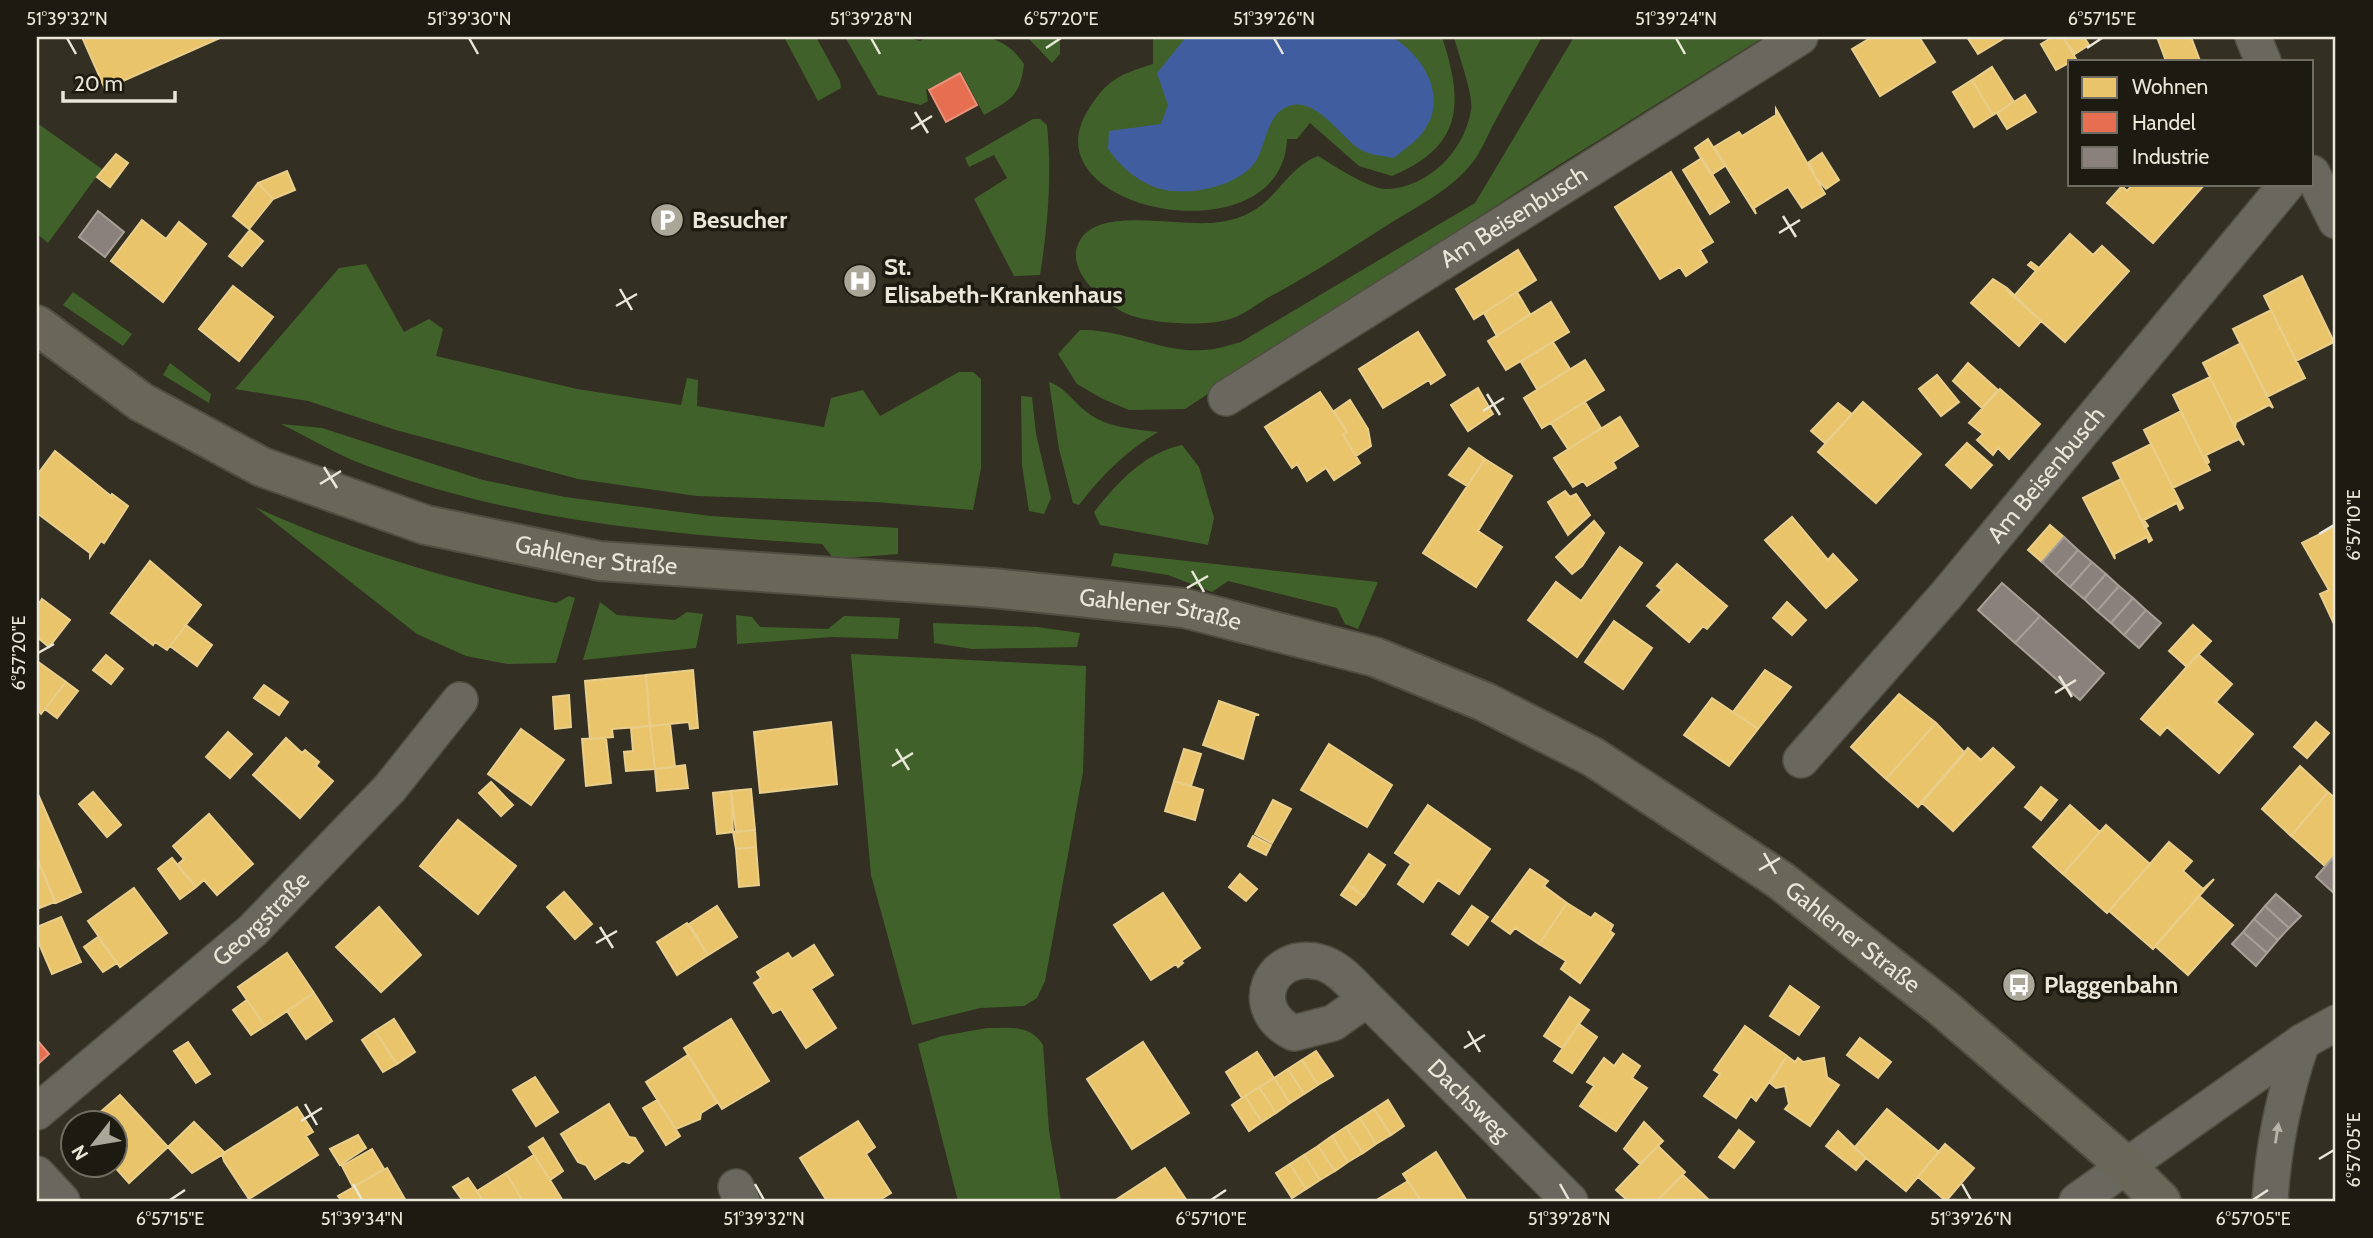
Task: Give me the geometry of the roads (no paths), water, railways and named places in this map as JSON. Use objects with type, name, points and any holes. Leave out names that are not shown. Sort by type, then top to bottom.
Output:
[{"type":"main road","name":"Gahlener Straße","points":[[37,325],[141,402],[262,467],[426,525],[600,561],[993,588],[1184,608],[1388,662],[1485,702],[1593,757],[1780,880],[1942,1008],[2125,1165],[2161,1201]]},
{"type":"street","name":"Am Beisenbusch","points":[[1226,398],[1800,37]]},
{"type":"street","points":[[2253,37],[2263,60]]},
{"type":"street","points":[[2314,177],[2336,221]]},
{"type":"street","name":"Am Beisenbusch","points":[[1801,760],[1948,593],[2285,186]]},
{"type":"street","name":"Georgstraße","points":[[37,1112],[252,931],[390,789],[460,700]]},
{"type":"street","name":"Dachsweg","points":[[1367,999],[1570,1201]]},
{"type":"street","points":[[2077,1201],[2302,1042],[2336,1023]]},
{"type":"street","points":[[2270,1201],[2282,1100],[2302,1042]]},
{"type":"street","points":[[37,1174],[62,1201]]},
{"type":"water","points":[[1186,37],[1393,37],[1405,46],[1424,69],[1434,95],[1433,109],[1419,137],[1394,158],[1362,150],[1320,113],[1302,105],[1293,105],[1278,113],[1256,161],[1236,178],[1193,191],[1164,190],[1139,179],[1117,160],[1108,149],[1109,131],[1161,124],[1168,105],[1157,73]]},
{"type":"place","name":"Besucher","points":[[667,220]]},
{"type":"place","name":"St. Elisabeth-Krankenhaus","points":[[860,281]]},
{"type":"place","name":"Plaggenbahn","points":[[2019,985]]}]
